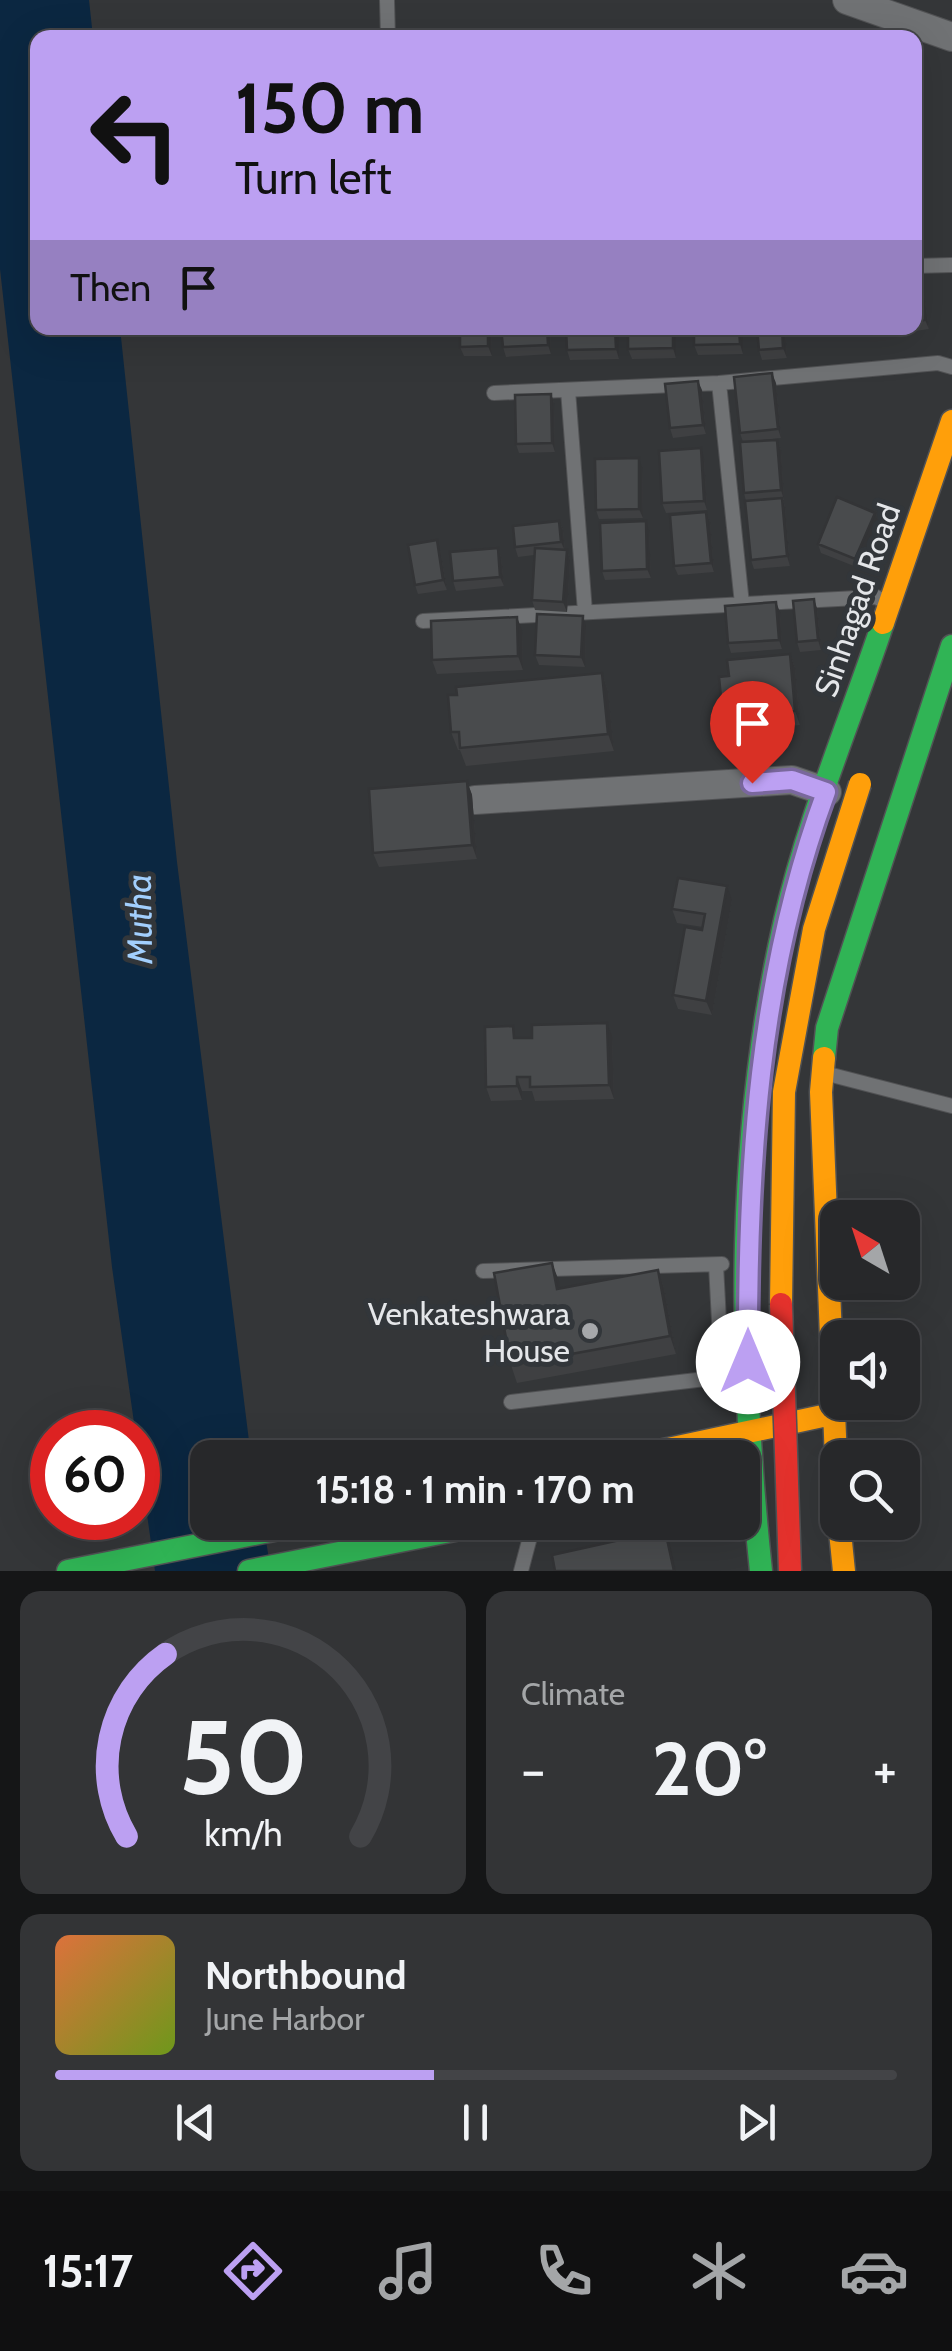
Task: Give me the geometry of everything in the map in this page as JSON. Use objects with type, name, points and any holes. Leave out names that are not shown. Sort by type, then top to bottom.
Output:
[{"type":"main road","name":"Sinhagad Road","points":[[748,1440],[748,1261],[758,1085],[768,1002],[785,918],[952,421]]},
{"type":"main road","points":[[830,1320],[823,1073],[827,1028],[952,646]]},
{"type":"main road","points":[[790,1571],[780,1344],[784,1092],[814,929],[863,775]]},
{"type":"main road","points":[[702,1440],[820,1416]]},
{"type":"main road","points":[[760,1472],[820,1465]]},
{"type":"main road","points":[[68,1571],[224,1540]]},
{"type":"main road","points":[[248,1571],[404,1540]]},
{"type":"main road","name":"Sinhagad Road","points":[[756,1540],[761,1571]]},
{"type":"main road","points":[[841,1540],[844,1571]]},
{"type":"street","points":[[847,0],[952,37]]},
{"type":"street","points":[[476,800],[792,780],[826,792]]},
{"type":"lane","points":[[387,0],[388,30]]},
{"type":"lane","points":[[922,266],[952,265]]},
{"type":"lane","points":[[494,393],[719,383],[938,363],[952,367]]},
{"type":"lane","points":[[719,383],[742,604]]},
{"type":"lane","points":[[568,390],[585,612]]},
{"type":"lane","points":[[423,621],[876,597],[889,604]]},
{"type":"lane","points":[[823,1073],[952,1106]]},
{"type":"lane","points":[[483,1270],[748,1261]]},
{"type":"lane","points":[[511,1402],[722,1377],[716,1265]]},
{"type":"lane","points":[[521,1571],[529,1540]]},
{"type":"water","name":"Mutha","points":[[0,0],[89,0],[92,30],[30,30],[30,335],[121,335],[177,862],[249,1440],[190,1440],[190,1540],[266,1540],[271,1571],[155,1571],[151,1540],[160,1540],[160,1410],[132,1410],[112,1267],[0,269]]},
{"type":"building","points":[[460,335],[488,335],[488,346],[460,347]]},
{"type":"building","points":[[502,335],[547,335],[548,345],[503,347]]},
{"type":"building","points":[[566,335],[615,335],[616,349],[567,350]]},
{"type":"building","points":[[628,335],[673,335],[673,348],[628,349]]},
{"type":"building","points":[[694,335],[739,335],[740,344],[694,345]]},
{"type":"building","points":[[758,335],[782,335],[783,348],[759,350]]},
{"type":"building","points":[[772,373],[778,429],[740,433],[734,377]]},
{"type":"building","points":[[698,381],[703,425],[670,428],[665,384]]},
{"type":"building","points":[[551,394],[552,443],[516,444],[515,395]]},
{"type":"building","points":[[777,440],[781,490],[744,493],[740,442]]},
{"type":"building","points":[[701,448],[704,501],[662,503],[659,451]]},
{"type":"building","points":[[639,458],[639,509],[596,510],[595,459]]},
{"type":"building","points":[[837,497],[875,513],[855,559],[818,544]]},
{"type":"building","points":[[782,498],[787,556],[751,560],[745,501]]},
{"type":"building","points":[[706,512],[711,563],[674,566],[670,515]]},
{"type":"building","points":[[559,521],[561,542],[515,547],[513,526]]},
{"type":"building","points":[[646,521],[647,569],[602,571],[600,523]]},
{"type":"building","points":[[437,540],[443,580],[415,585],[408,545]]},
{"type":"building","points":[[498,548],[500,577],[453,581],[450,552]]},
{"type":"building","points":[[535,548],[567,550],[563,602],[532,600]]},
{"type":"building","points":[[814,599],[818,640],[797,642],[793,601]]},
{"type":"building","points":[[776,602],[779,640],[728,643],[725,606]]},
{"type":"building","points":[[537,614],[583,616],[581,657],[535,655]]},
{"type":"building","points":[[517,617],[518,656],[432,660],[431,621]]},
{"type":"building","points":[[790,654],[795,711],[723,718],[719,677],[729,676],[727,660]]},
{"type":"building","points":[[602,673],[608,734],[460,748],[459,732],[451,732],[448,695],[457,695],[456,687]]},
{"type":"building","points":[[467,781],[472,845],[373,853],[369,789]]},
{"type":"building","points":[[678,878],[727,886],[706,1001],[673,995],[685,927],[702,930],[705,914],[672,909]]},
{"type":"building","points":[[607,1023],[609,1085],[530,1087],[530,1077],[517,1077],[517,1086],[486,1087],[485,1027],[513,1026],[514,1038],[532,1038],[532,1025]]},
{"type":"building","name":"Venkateshwara House","points":[[552,1263],[557,1289],[658,1270],[670,1336],[511,1365],[494,1273]]},
{"type":"building","points":[[620,1540],[667,1540],[674,1571],[555,1571],[552,1555]]},
{"type":"traffic: fast","points":[[761,1571],[753,1490],[746,1326],[746,1244],[757,1081],[769,1000],[794,882],[883,623]]},
{"type":"traffic: fast","points":[[824,1058],[827,1028],[952,646]]},
{"type":"traffic: fast","points":[[68,1571],[224,1540]]},
{"type":"traffic: fast","points":[[249,1571],[405,1540]]},
{"type":"traffic: slow","points":[[883,623],[952,421]]},
{"type":"traffic: slow","points":[[781,1304],[784,1092],[814,929],[860,784]]},
{"type":"traffic: slow","points":[[824,1058],[821,1092],[835,1440]]},
{"type":"traffic: slow","points":[[710,1440],[820,1417]]},
{"type":"traffic: slow","points":[[841,1540],[844,1571]]},
{"type":"traffic: jam","points":[[781,1304],[790,1571]]},
{"type":"place","name":"Venkateshwara House","points":[[590,1331]]},
{"type":"route","points":[[748,1362],[748,1261],[758,1085],[768,1002],[785,918],[826,792],[792,780],[752,783]]}]
